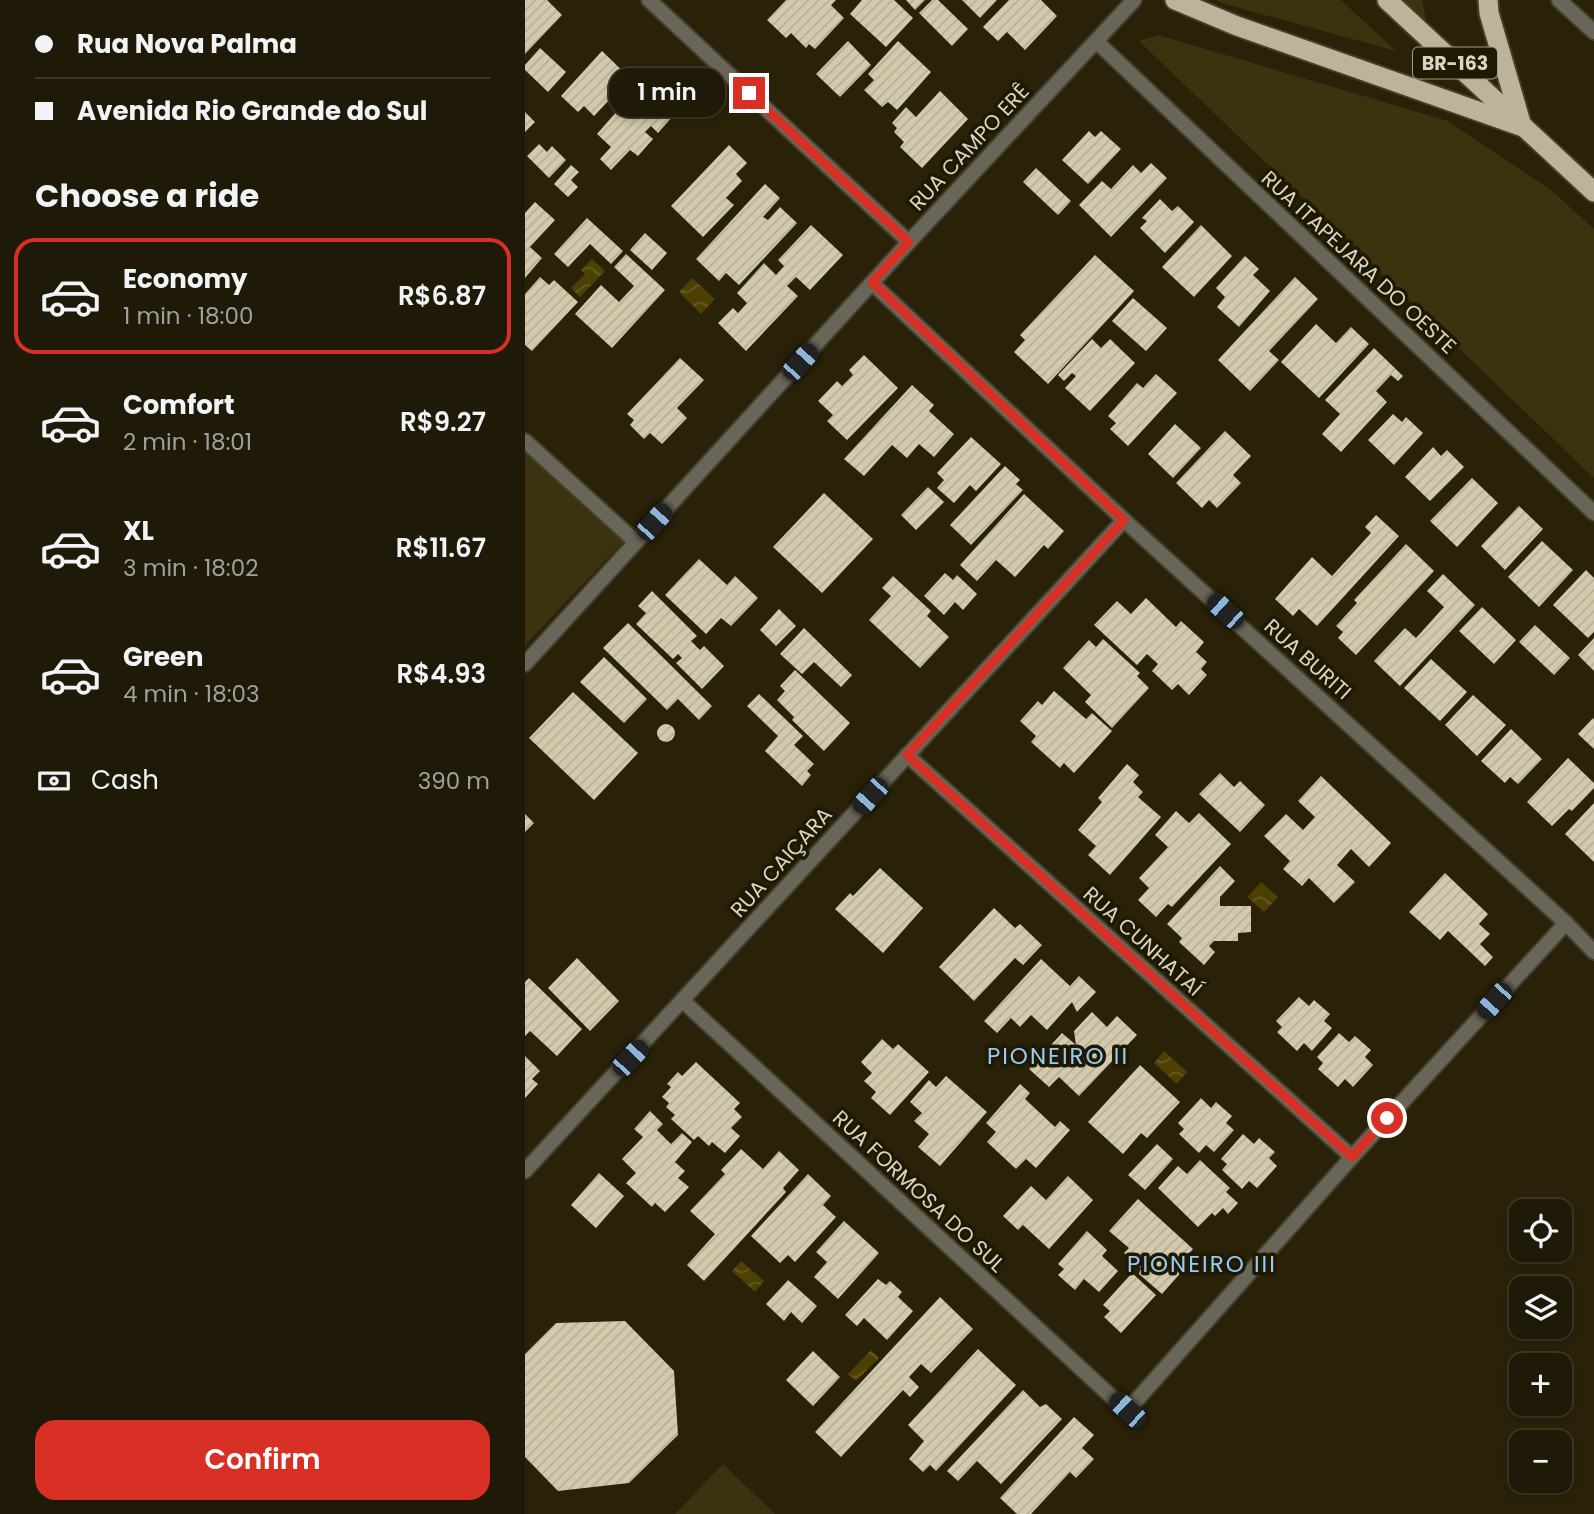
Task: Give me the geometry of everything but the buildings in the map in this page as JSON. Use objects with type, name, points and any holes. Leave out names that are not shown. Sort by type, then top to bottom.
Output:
[{"type":"highway","points":[[1175,0],[1250,30],[1523,127]]},
{"type":"highway","name":"BR-163","points":[[1387,0],[1594,191]]},
{"type":"highway","points":[[1488,0],[1489,13],[1523,127]]},
{"type":"street","points":[[649,0],[909,242]]},
{"type":"street","name":"RUA CAMPO ERÊ","points":[[525,664],[872,282],[1134,0]]},
{"type":"street","points":[[1559,0],[1594,32]]},
{"type":"street","name":"RUA ITAPEJARA DO OESTE","points":[[1095,41],[1594,513]]},
{"type":"street","name":"RUA BURITI","points":[[872,282],[1124,520],[1566,923],[1594,952]]},
{"type":"street","points":[[525,440],[636,542]]},
{"type":"street","name":"RUA CAIÇARA","points":[[525,1171],[1124,520]]},
{"type":"street","name":"RUA CUNHATAÍ","points":[[907,755],[1352,1157]]},
{"type":"street","points":[[1352,1157],[1566,923]]},
{"type":"street","name":"RUA FORMOSA DO SUL","points":[[683,1001],[1127,1410],[1352,1157]]},
{"type":"shaded area","points":[[1216,0],[1341,0],[1396,51],[1225,4]]},
{"type":"shaded area","points":[[1402,0],[1422,0],[1427,24]]},
{"type":"shaded area","points":[[1158,35],[1448,121],[1551,190],[1594,229],[1594,478],[1139,41]]},
{"type":"shaded area","points":[[525,451],[623,542],[525,645]]},
{"type":"shaded area","points":[[723,1464],[775,1514],[675,1514]]},
{"type":"water","points":[[592,259],[605,271],[580,297],[571,288],[585,274],[581,270]]},
{"type":"water","points":[[692,278],[715,299],[701,314],[679,292]]},
{"type":"water","points":[[1261,882],[1278,897],[1264,912],[1247,897]]},
{"type":"water","points":[[1164,1051],[1187,1072],[1177,1084],[1154,1063]]},
{"type":"water","points":[[741,1261],[764,1281],[755,1292],[732,1271]]},
{"type":"water","points":[[871,1350],[879,1358],[856,1381],[848,1374]]},
{"type":"district","name":"PIONEIRO II","points":[[1058,1056]]},
{"type":"district","name":"PIONEIRO III","points":[[1202,1264]]},
{"type":"route","points":[[749,93],[909,242],[872,282],[1124,520],[907,755],[1352,1157],[1387,1118]]}]
